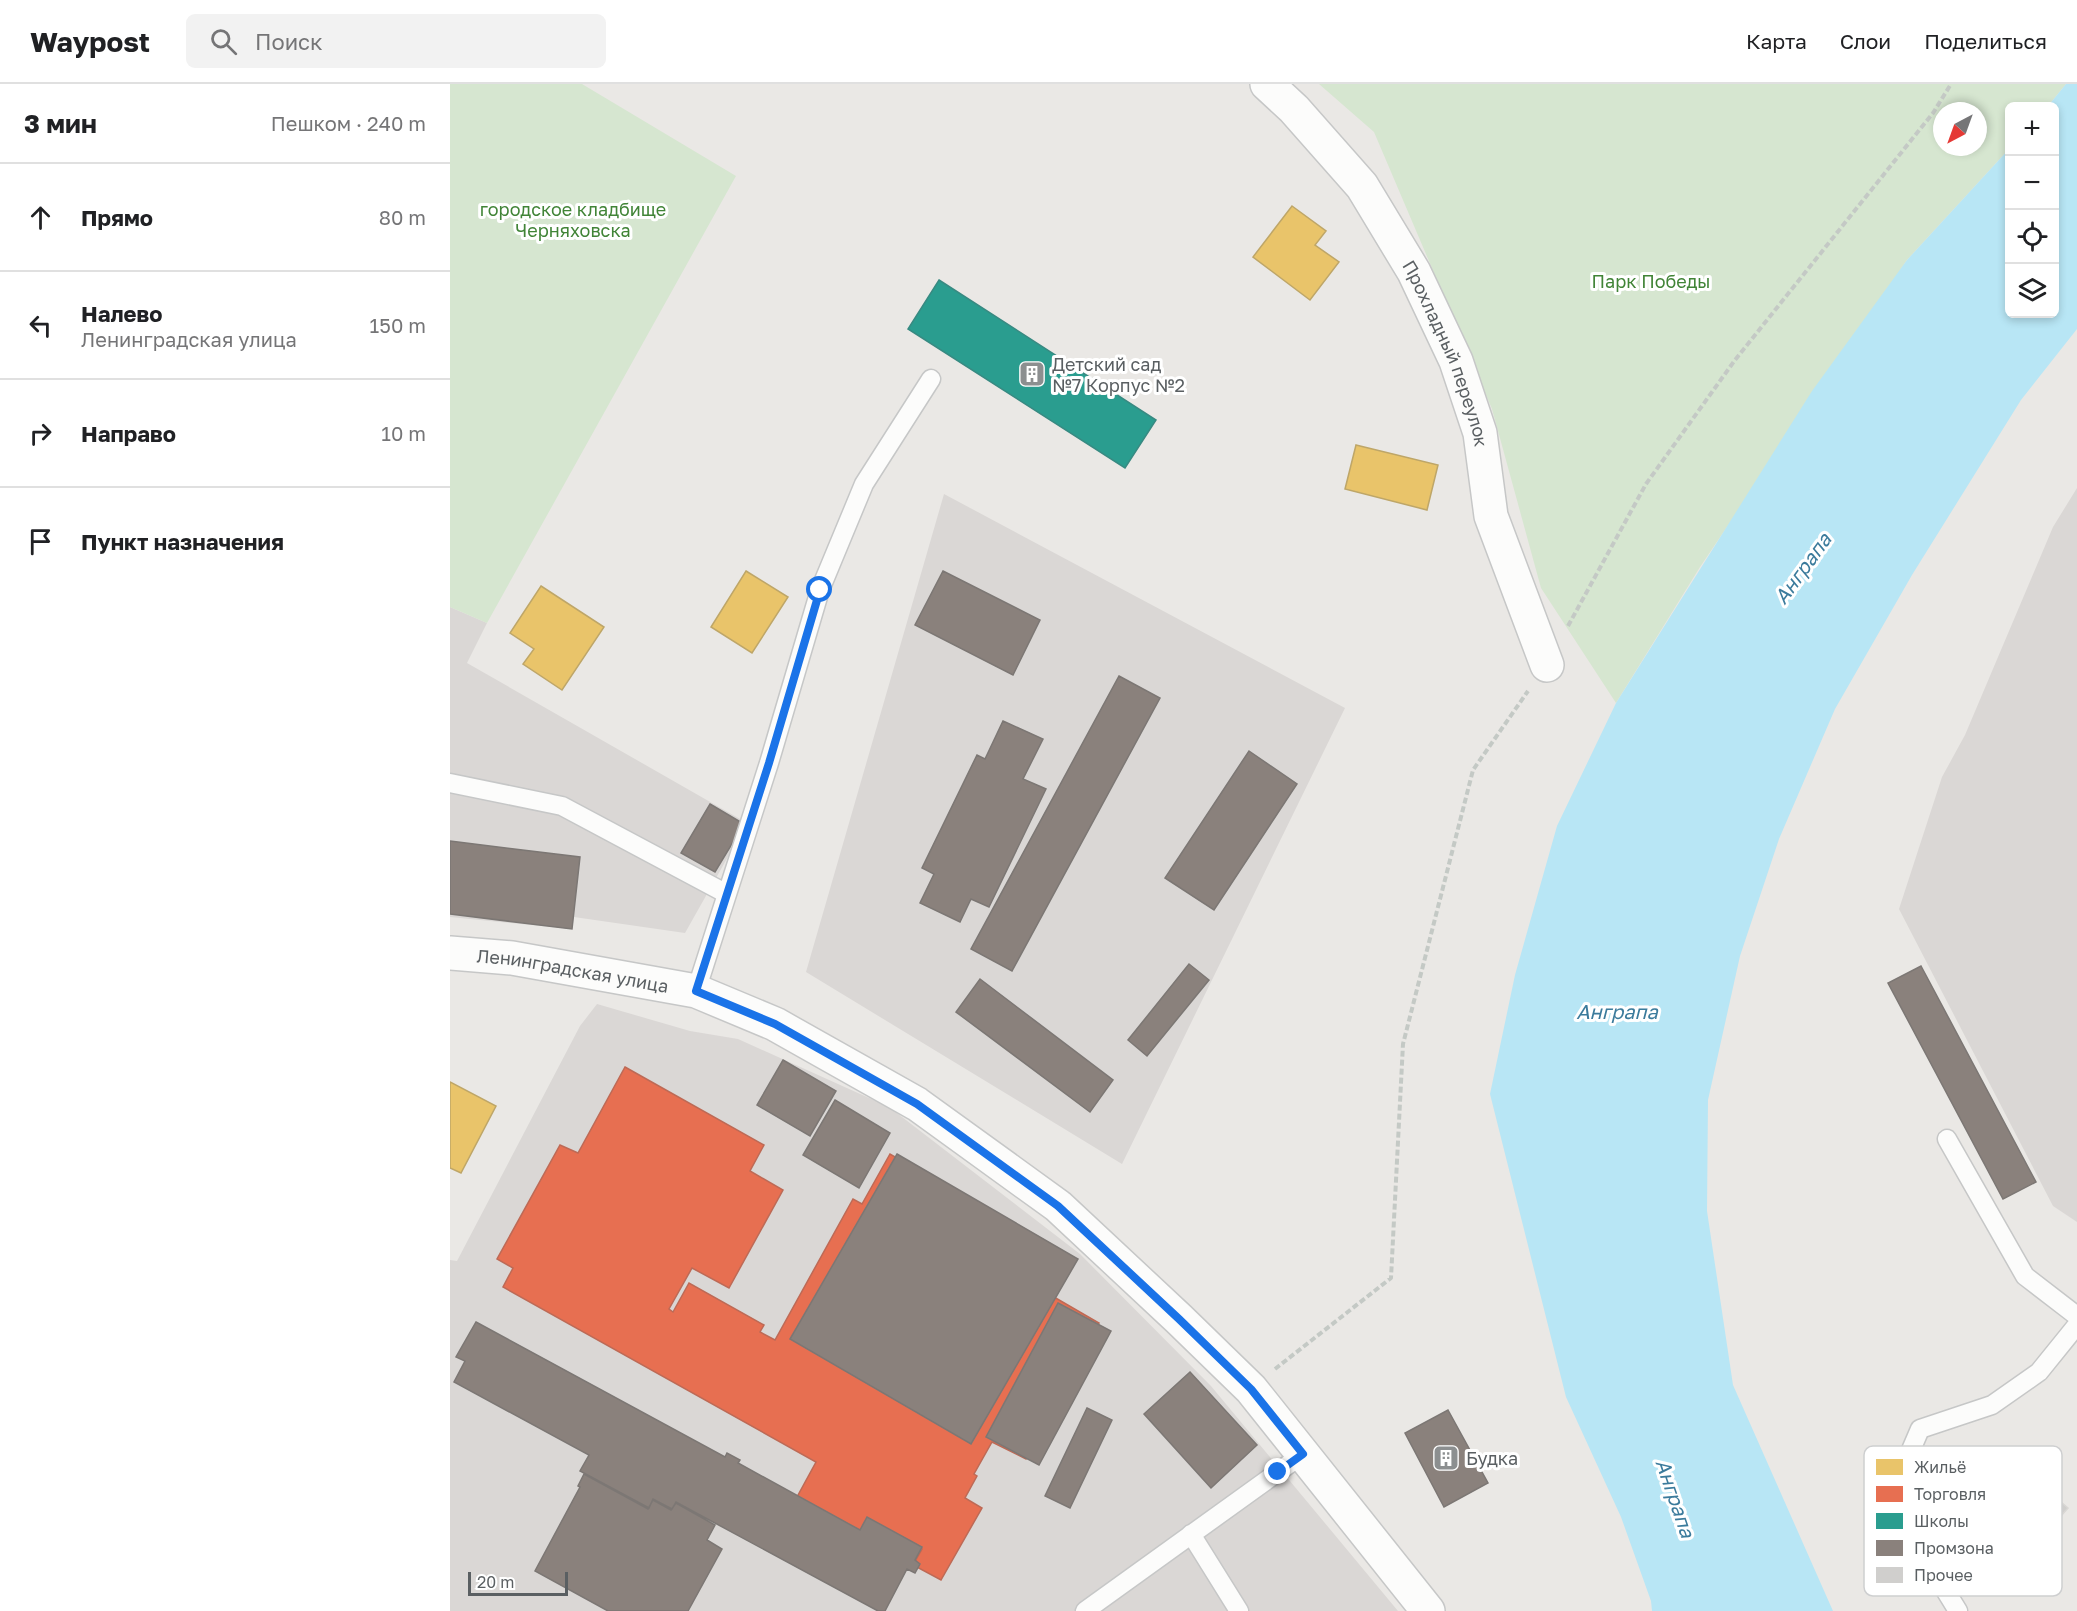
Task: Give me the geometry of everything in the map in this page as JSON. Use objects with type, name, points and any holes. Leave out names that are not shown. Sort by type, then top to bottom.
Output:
[{"type":"street","name":"Прохладный переулок","points":[[1267,84],[1294,109],[1362,186],[1414,272],[1456,361],[1480,433],[1491,516],[1547,665]]},
{"type":"street","name":"Ленинградская улица","points":[[450,952],[512,958],[696,991],[775,1024],[917,1104],[1058,1206],[1251,1389],[1428,1611]]},
{"type":"lane","points":[[696,991],[769,763],[820,590],[864,484],[931,379]]},
{"type":"lane","points":[[450,783],[562,806],[727,894]]},
{"type":"lane","points":[[1947,1139],[2025,1276],[2077,1316]]},
{"type":"lane","points":[[1913,1446],[1920,1429],[1992,1405],[2039,1372],[2077,1324]]},
{"type":"lane","points":[[1085,1611],[1303,1454]]},
{"type":"lane","points":[[1191,1534],[1239,1611]]},
{"type":"lane","points":[[1949,1596],[1958,1611]]},
{"type":"path","points":[[1272,1372],[1391,1278],[1403,1044],[1473,770],[1547,665],[1646,484],[1736,360],[1933,113],[1951,84]]},
{"type":"shaded area","points":[[2077,488],[2077,1222],[2053,1206],[1899,909],[1942,777],[1965,735],[2053,527]]},
{"type":"shaded area","points":[[944,494],[1345,708],[1122,1164],[806,972]]},
{"type":"shaded area","points":[[450,607],[487,623],[467,663],[747,823],[685,933],[574,917],[572,929],[450,917]]},
{"type":"shaded area","points":[[597,1004],[690,1031],[738,1039],[889,1107],[1080,1254],[1211,1386],[1398,1611],[450,1611],[450,1260],[457,1261],[580,1026]]},
{"type":"green space","name":"городское кладбище Черняховска","points":[[450,84],[582,84],[736,176],[487,623],[450,607]]},
{"type":"green space","name":"Парк Победы","points":[[1319,84],[2066,84],[2051,102],[2005,102],[2005,153],[1907,260],[1700,567],[1616,703],[1541,588],[1492,409],[1374,132]]},
{"type":"water","name":"Анграпа","points":[[2066,84],[2077,84],[2077,329],[2021,400],[1912,575],[1835,709],[1779,839],[1740,956],[1708,1100],[1707,1211],[1733,1385],[1833,1611],[1652,1611],[1651,1601],[1621,1517],[1566,1397],[1490,1094],[1515,975],[1557,826],[1616,703],[1812,391],[1907,260],[2005,153],[2005,318],[2059,318],[2059,102],[2051,102]]},
{"type":"building: Жильё","points":[[1292,206],[1326,231],[1315,245],[1339,262],[1310,300],[1253,257]]},
{"type":"building: Жильё","points":[[1356,445],[1438,465],[1427,510],[1345,489]]},
{"type":"building: Жильё","points":[[746,571],[788,597],[752,653],[711,627]]},
{"type":"building: Жильё","points":[[541,586],[604,627],[562,690],[523,664],[534,649],[510,633]]},
{"type":"building: Жильё","points":[[450,1082],[496,1106],[461,1173],[450,1168]]},
{"type":"building: Торговля","points":[[625,1067],[764,1145],[750,1171],[783,1190],[729,1288],[692,1268],[669,1309],[673,1312],[689,1283],[764,1325],[760,1332],[775,1340],[853,1199],[862,1204],[890,1154],[935,1180],[1061,1268],[1047,1293],[1099,1323],[1026,1459],[992,1442],[974,1474],[977,1476],[965,1498],[982,1508],[941,1580],[913,1565],[922,1549],[867,1519],[860,1531],[797,1497],[816,1462],[503,1287],[513,1268],[497,1259],[560,1145],[578,1153]]},
{"type":"building: Школы","name":"Детский сад №7 Корпус №2","points":[[939,280],[1156,420],[1125,468],[908,329]]},
{"type":"building: Промзона","points":[[943,571],[1040,620],[1013,675],[915,625]]},
{"type":"building: Промзона","points":[[1119,676],[1160,698],[1012,971],[971,949]]},
{"type":"building: Промзона","points":[[1003,721],[1043,739],[1023,779],[1046,789],[989,907],[971,899],[960,922],[920,903],[934,874],[922,868],[977,755],[985,759]]},
{"type":"building: Промзона","points":[[1249,751],[1297,784],[1214,910],[1165,878]]},
{"type":"building: Промзона","points":[[710,804],[744,824],[715,872],[681,853]]},
{"type":"building: Промзона","points":[[450,841],[580,857],[572,929],[450,914]]},
{"type":"building: Промзона","points":[[1189,964],[1209,980],[1147,1056],[1128,1040]]},
{"type":"building: Промзона","points":[[1921,966],[2036,1182],[2003,1199],[1888,983]]},
{"type":"building: Промзона","points":[[980,979],[1113,1080],[1090,1112],[956,1012]]},
{"type":"building: Промзона","points":[[783,1060],[836,1091],[810,1136],[757,1105]]},
{"type":"building: Промзона","points":[[835,1100],[890,1133],[859,1188],[803,1155]]},
{"type":"building: Промзона","points":[[897,1154],[1078,1259],[971,1444],[790,1339]]},
{"type":"building: Промзона","points":[[1058,1303],[1111,1331],[1039,1465],[986,1437]]},
{"type":"building: Промзона","points":[[476,1322],[725,1457],[727,1453],[740,1460],[738,1463],[860,1530],[867,1517],[922,1547],[915,1560],[920,1564],[915,1573],[907,1569],[885,1611],[878,1611],[676,1502],[672,1509],[653,1499],[649,1508],[580,1471],[589,1455],[454,1382],[465,1361],[456,1357]]},
{"type":"building: Промзона","points":[[1190,1372],[1257,1445],[1211,1488],[1144,1414]]},
{"type":"building: Промзона","points":[[1087,1408],[1112,1420],[1070,1508],[1045,1496]]},
{"type":"building: Промзона","name":"Будка","points":[[1448,1410],[1488,1483],[1444,1507],[1405,1433]]},
{"type":"building: Промзона","points":[[584,1474],[648,1509],[653,1500],[671,1510],[676,1503],[715,1525],[707,1540],[722,1549],[688,1611],[608,1611],[535,1571],[580,1487],[578,1486]]},
{"type":"building: Прочее","points":[[2062,1503],[2068,1508],[2062,1515]]},
{"type":"place","name":"Детский сад №7 Корпус №2","points":[[1032,374]]},
{"type":"place","name":"Будка","points":[[1446,1458]]},
{"type":"route","points":[[820,590],[769,763],[696,991],[775,1024],[917,1104],[1058,1206],[1251,1389],[1303,1454],[1278,1472]]}]
